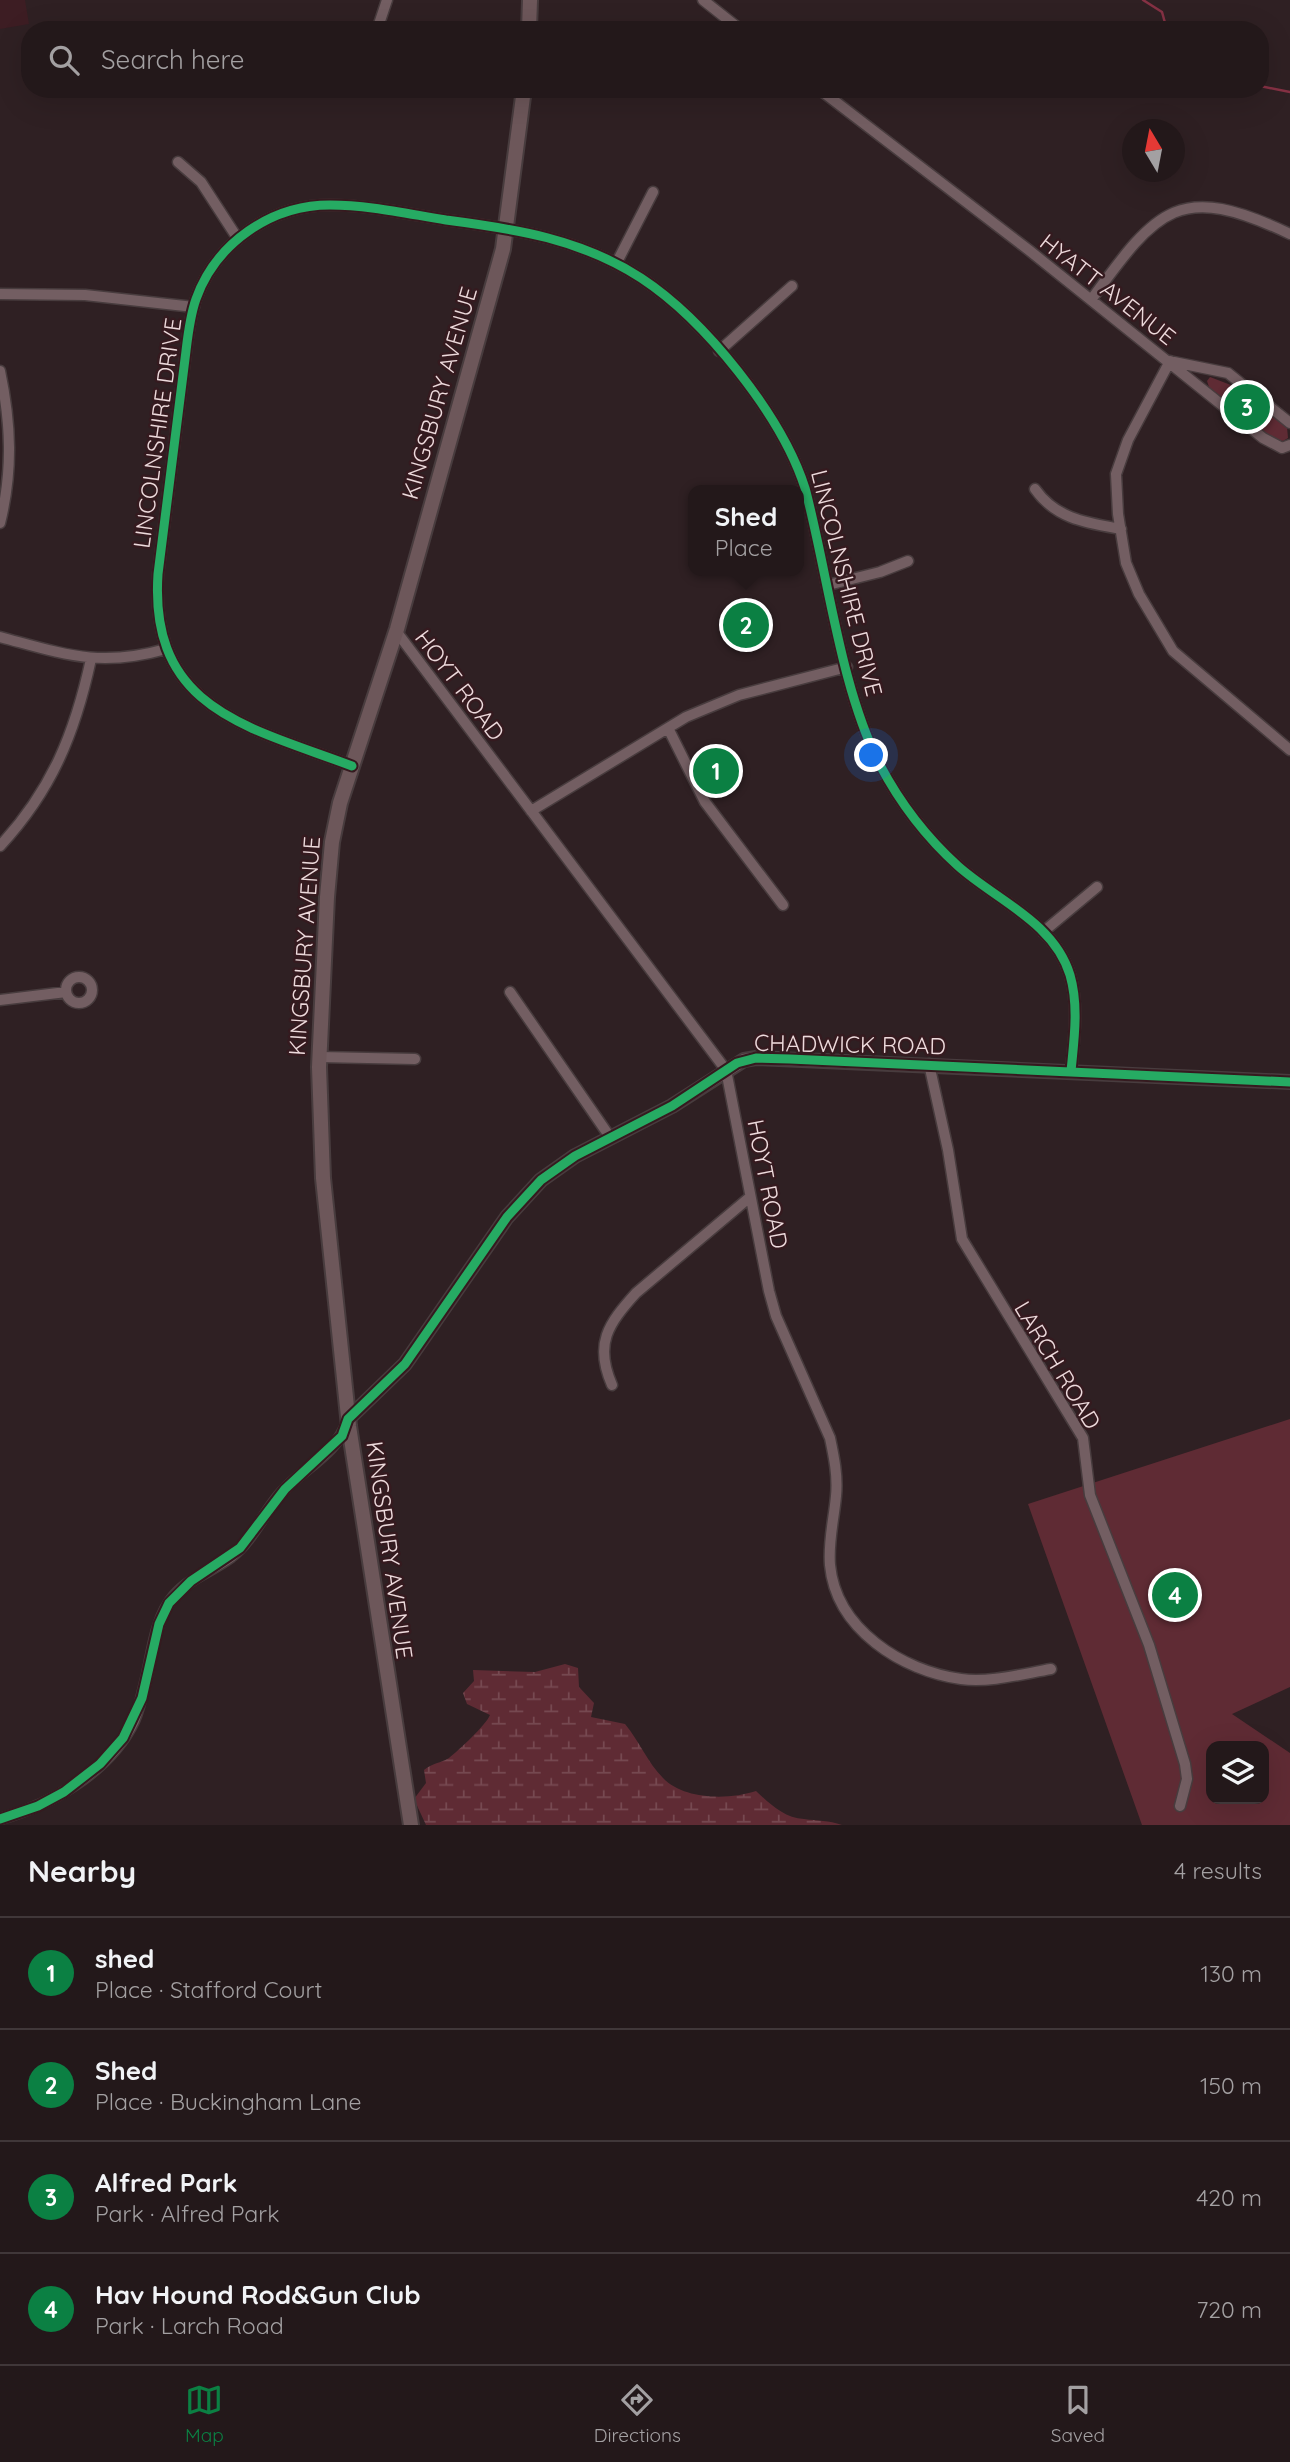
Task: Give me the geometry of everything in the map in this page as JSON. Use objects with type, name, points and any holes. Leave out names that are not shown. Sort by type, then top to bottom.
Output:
[{"type":"main road","points":[[529,21],[530,0]]},
{"type":"main road","name":"KINGSBURY AVENUE","points":[[411,1825],[348,1419],[323,1178],[320,1057],[331,852],[352,766],[396,631],[490,299],[506,229],[523,98]]},
{"type":"street","points":[[380,21],[387,0]]},
{"type":"street","points":[[704,0],[730,21]]},
{"type":"street","name":"HYATT AVENUE","points":[[831,98],[1170,361],[1128,440],[1116,474],[1121,529],[1132,579],[1173,651],[1290,750]]},
{"type":"street","points":[[178,162],[201,182],[238,239]]},
{"type":"street","points":[[616,264],[653,192]]},
{"type":"street","name":"LINCOLNSHIRE DRIVE","points":[[352,766],[216,711],[188,686],[166,649],[158,618],[158,574],[194,307],[209,273],[238,239],[280,214],[328,205],[506,229],[579,245],[662,293],[719,351],[763,403],[796,459],[803,485]]},
{"type":"street","points":[[1091,300],[1143,232],[1167,216],[1191,208],[1208,205],[1232,209],[1290,234]]},
{"type":"street","points":[[719,351],[792,286]]},
{"type":"street","points":[[0,294],[85,295],[194,307]]},
{"type":"street","points":[[1170,361],[1228,373],[1290,423]]},
{"type":"street","points":[[1170,361],[1273,445],[1282,448],[1290,444]]},
{"type":"street","points":[[0,371],[7,404],[10,456],[8,494],[0,523]]},
{"type":"street","points":[[1035,489],[1056,511],[1073,520],[1121,529]]},
{"type":"street","name":"LINCOLNSHIRE DRIVE","points":[[804,490],[847,667],[871,746],[910,813],[959,867],[1043,932],[1063,958],[1073,987],[1075,1014],[1071,1071]]},
{"type":"street","points":[[828,585],[880,572],[908,561]]},
{"type":"street","name":"HOYT ROAD","points":[[396,631],[726,1070],[776,1316],[832,1447],[836,1494],[830,1543],[831,1567],[847,1612],[873,1642],[894,1656],[934,1673],[963,1680],[1051,1670]]},
{"type":"street","points":[[0,637],[91,659],[128,659],[166,649]]},
{"type":"street","points":[[0,846],[26,816],[66,749],[80,708],[91,659]]},
{"type":"street","points":[[531,811],[668,728],[739,695],[847,667]]},
{"type":"street","points":[[668,728],[705,802],[783,905]]},
{"type":"street","points":[[1043,932],[1097,887]]},
{"type":"street","points":[[0,1000],[66,992]]},
{"type":"street","points":[[510,992],[610,1137]]},
{"type":"street","points":[[320,1057],[415,1059]]},
{"type":"street","name":"CHADWICK ROAD","points":[[348,1419],[405,1364],[497,1230],[523,1199],[559,1166],[672,1106],[726,1070],[757,1058],[1290,1082]]},
{"type":"street","name":"LARCH ROAD","points":[[929,1064],[948,1150],[962,1239],[1083,1438],[1090,1495],[1149,1645],[1185,1764],[1187,1779],[1180,1806]]},
{"type":"street","points":[[612,1385],[603,1364],[603,1349],[621,1310],[636,1293],[750,1197]]},
{"type":"street","points":[[0,1819],[38,1806],[64,1792],[100,1764],[115,1748],[137,1713],[159,1624],[169,1603],[191,1581],[230,1557],[245,1542],[285,1489],[342,1436],[348,1419]]},
{"type":"shaded area","points":[[0,0],[25,0],[28,21],[21,21],[21,25],[0,29]]},
{"type":"green space","points":[[1210,377],[1236,387],[1287,427],[1288,438],[1283,441],[1273,439],[1209,387],[1207,381]]},
{"type":"green space","points":[[1290,1419],[1290,1687],[1232,1714],[1290,1753],[1290,1825],[1142,1825],[1028,1504]]},
{"type":"green space","points":[[565,1664],[578,1668],[579,1687],[594,1703],[591,1717],[625,1724],[658,1772],[672,1785],[695,1794],[720,1797],[756,1791],[778,1810],[790,1816],[842,1825],[426,1825],[414,1799],[426,1783],[424,1770],[449,1758],[478,1731],[490,1715],[467,1704],[463,1693],[474,1681],[473,1670],[535,1672]]},
{"type":"waterway","points":[[1143,0],[1162,12],[1164,21]]},
{"type":"waterway","points":[[1269,88],[1290,92]]},
{"type":"cycle path","points":[[352,766],[277,739],[243,724],[213,706],[188,684],[170,656],[160,620],[158,574],[192,312],[205,279],[217,261],[248,231],[287,212],[308,207],[344,205],[498,227],[547,238],[595,254],[641,278],[690,318],[715,344],[760,401],[779,431],[804,485]]},
{"type":"cycle path","points":[[804,485],[845,666],[866,734],[880,765],[905,806],[935,843],[958,866],[1038,926],[1062,956],[1070,975],[1074,999],[1071,1071]]},
{"type":"cycle path","points":[[0,1819],[38,1806],[64,1792],[100,1764],[123,1738],[142,1698],[159,1624],[169,1603],[191,1581],[240,1548],[285,1489],[342,1436],[348,1419],[405,1364],[507,1217],[541,1180],[575,1156],[672,1106],[737,1063],[756,1058],[790,1059],[1290,1082]]},
{"type":"place","name":"Alfred Park","points":[[1247,407]]},
{"type":"place","name":"Shed","points":[[746,625]]},
{"type":"place","name":"shed","points":[[716,771]]},
{"type":"place","name":"Hav Hound Rod&Gun Club","points":[[1175,1595]]}]
